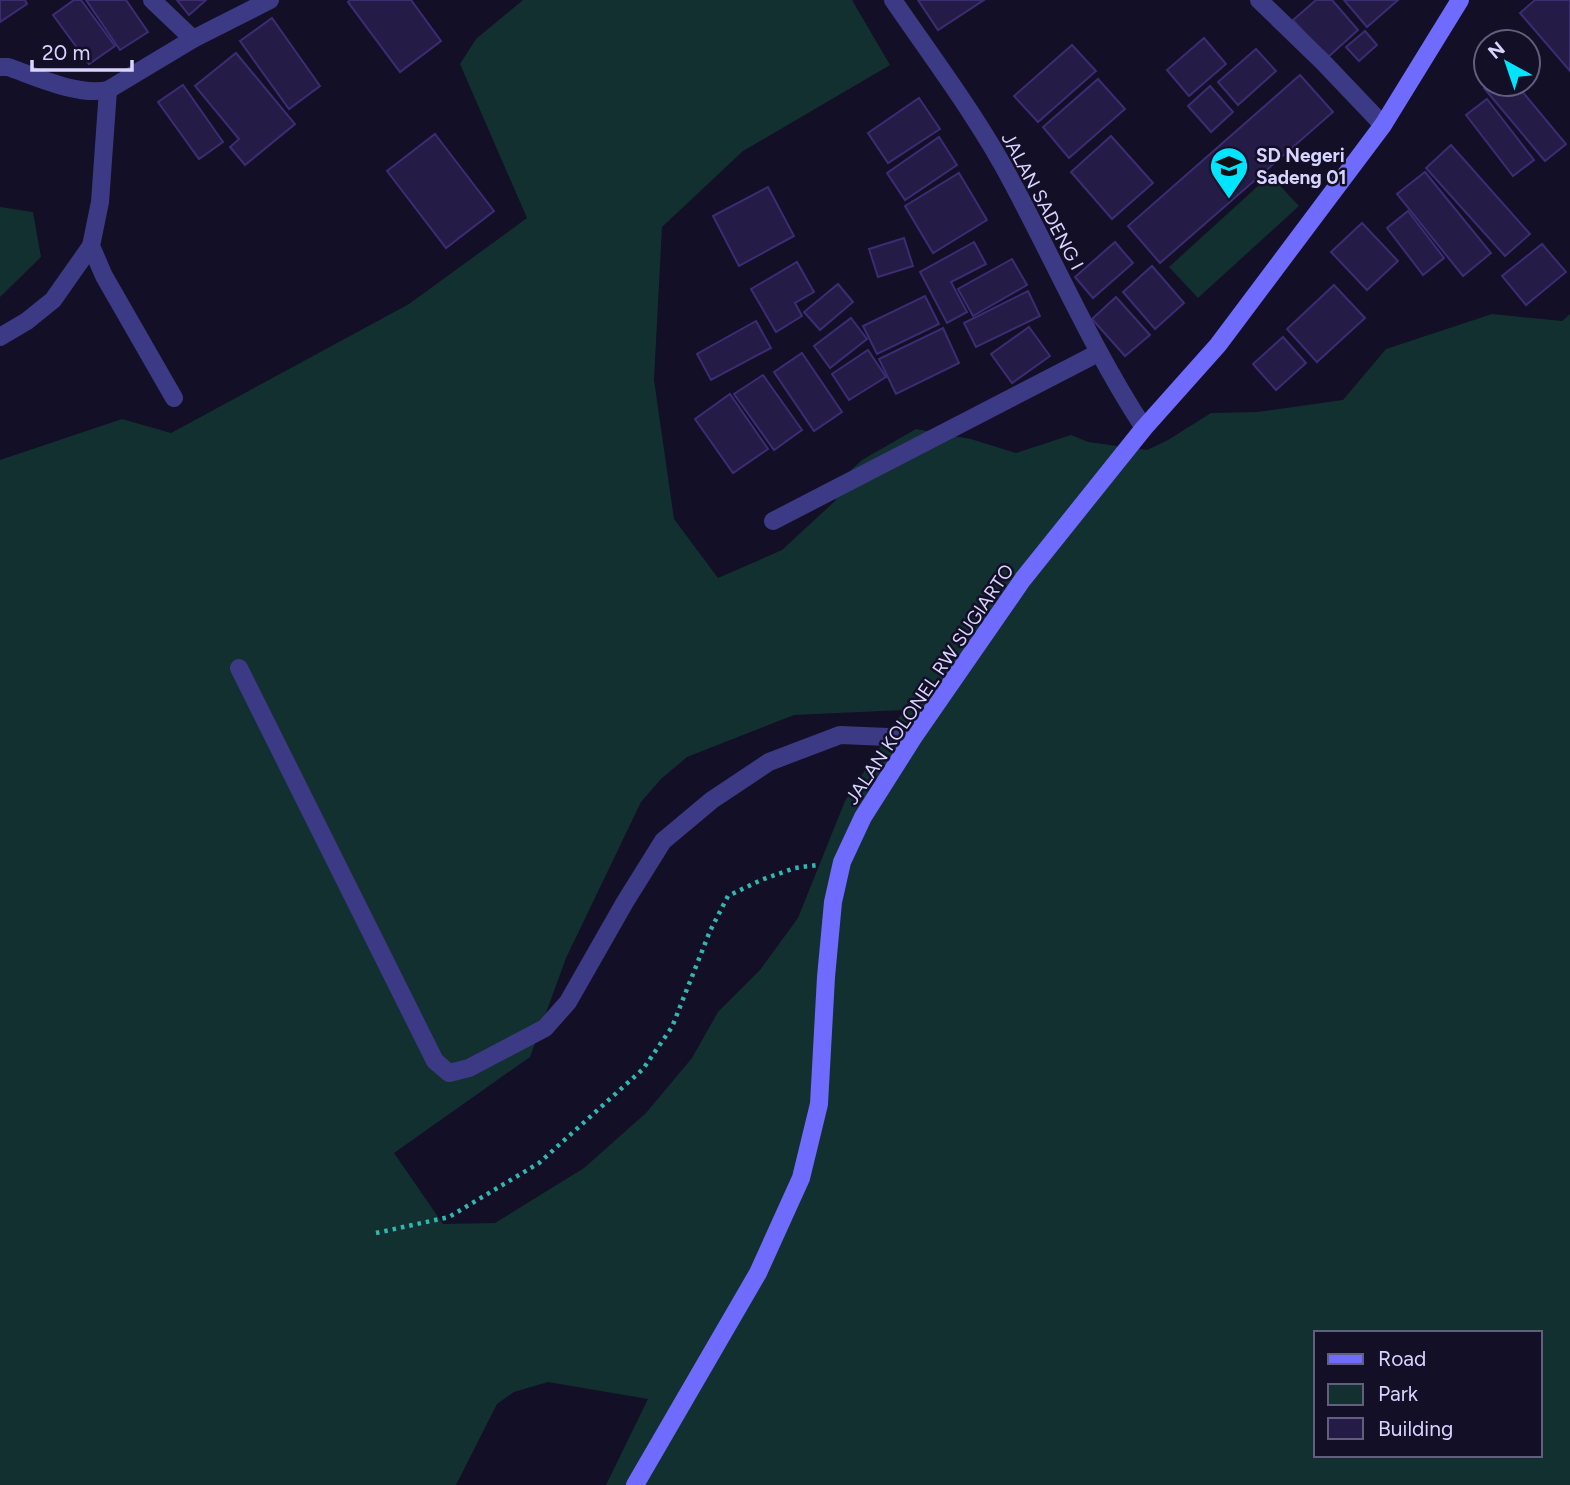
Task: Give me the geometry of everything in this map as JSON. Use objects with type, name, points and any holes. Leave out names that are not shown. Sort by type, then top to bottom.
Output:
[{"type":"main road","name":"JALAN KOLONEL RW SUGIARTO","points":[[635,1485],[758,1273],[801,1178],[819,1104],[833,902],[842,862],[863,817],[913,738],[1023,579],[1144,428],[1218,345],[1383,125],[1460,0]]},
{"type":"street","points":[[152,0],[193,39]]},
{"type":"street","points":[[0,67],[8,67],[71,88],[98,92],[108,90],[193,39],[270,0]]},
{"type":"street","name":"JALAN SADENG I","points":[[893,0],[968,109],[1012,181],[1098,353],[1144,428]]},
{"type":"street","points":[[1259,0],[1383,125]]},
{"type":"street","points":[[0,337],[27,321],[53,300],[91,246],[100,202],[108,90]]},
{"type":"street","points":[[91,246],[104,276],[174,398]]},
{"type":"street","points":[[773,521],[1098,353]]},
{"type":"street","points":[[239,668],[435,1061],[449,1073],[469,1068],[545,1028],[568,1002],[663,841],[712,800],[769,762],[840,735],[913,738]]},
{"type":"path","points":[[376,1233],[449,1217],[539,1163],[643,1069],[672,1027],[710,931],[728,896],[794,868],[842,862]]},
{"type":"green space","points":[[523,0],[852,0],[890,65],[743,151],[662,227],[654,380],[674,519],[718,578],[782,550],[835,501],[851,470],[862,460],[916,429],[971,439],[1016,453],[1071,435],[1088,442],[1147,450],[1211,413],[1258,412],[1343,400],[1386,349],[1492,314],[1562,321],[1570,314],[1570,1485],[606,1485],[648,1399],[548,1382],[514,1392],[497,1404],[456,1485],[0,1485],[0,460],[122,419],[171,433],[409,304],[527,218],[460,64],[476,39]],"holes":[[[904,710],[845,801],[798,918],[760,970],[718,1012],[692,1058],[646,1113],[584,1168],[495,1223],[443,1224],[394,1153],[530,1057],[566,958],[641,802],[661,779],[687,757],[794,715]]]},
{"type":"green space","points":[[1270,175],[1299,206],[1198,298],[1169,267]]},
{"type":"green space","points":[[0,207],[33,212],[41,257],[0,297]]},
{"type":"building","points":[[0,0],[25,0],[27,4],[0,22]]},
{"type":"building","points":[[74,0],[81,0],[115,46],[89,64],[53,15]]},
{"type":"building","points":[[86,0],[126,0],[148,32],[120,50]]},
{"type":"building","points":[[177,0],[206,0],[189,15]]},
{"type":"building","points":[[411,0],[441,41],[400,72],[348,2]]},
{"type":"building","points":[[918,0],[984,0],[938,30]]},
{"type":"building","points":[[1316,0],[1332,0],[1358,30],[1327,58],[1293,20]]},
{"type":"building","points":[[1344,0],[1398,0],[1367,27]]},
{"type":"building","points":[[1535,0],[1570,0],[1570,71],[1542,39],[1542,28],[1533,28],[1520,13]]},
{"type":"building","points":[[272,18],[320,86],[289,109],[240,41]]},
{"type":"building","points":[[1365,31],[1377,45],[1359,61],[1346,47]]},
{"type":"building","points":[[1204,38],[1226,64],[1189,96],[1167,70]]},
{"type":"building","points":[[1072,45],[1096,71],[1038,122],[1014,96]]},
{"type":"building","points":[[1256,49],[1276,71],[1238,105],[1218,82]]},
{"type":"building","points":[[236,53],[295,124],[245,165],[230,147],[239,139],[195,86]]},
{"type":"building","points":[[1300,75],[1333,112],[1160,263],[1128,226]]},
{"type":"building","points":[[1098,79],[1125,109],[1069,158],[1043,127]]},
{"type":"building","points":[[183,85],[223,142],[199,159],[158,102]]},
{"type":"building","points":[[1210,86],[1233,112],[1211,132],[1188,106]]},
{"type":"building","points":[[919,98],[940,129],[888,163],[868,133]]},
{"type":"building","points":[[1492,98],[1528,98],[1566,144],[1545,161]]},
{"type":"building","points":[[1487,99],[1534,160],[1513,176],[1466,115]]},
{"type":"building","points":[[435,134],[494,211],[446,248],[387,171]]},
{"type":"building","points":[[1111,136],[1153,183],[1112,219],[1071,172]]},
{"type":"building","points":[[939,137],[957,165],[905,200],[887,173]]},
{"type":"building","points":[[1451,145],[1530,234],[1505,256],[1426,168]]},
{"type":"building","points":[[1425,172],[1491,253],[1463,276],[1397,194]]},
{"type":"building","points":[[959,173],[987,220],[933,253],[905,206]]},
{"type":"building","points":[[768,187],[794,236],[739,266],[713,216]]},
{"type":"building","points":[[1408,211],[1444,258],[1423,275],[1387,228]]},
{"type":"building","points":[[1362,223],[1398,261],[1367,290],[1331,252]]},
{"type":"building","points":[[904,238],[913,266],[878,277],[869,249]]},
{"type":"building","points":[[974,242],[986,264],[951,282],[967,312],[947,323],[920,272]]},
{"type":"building","points":[[1115,242],[1133,263],[1093,298],[1075,277]]},
{"type":"building","points":[[1542,244],[1566,272],[1526,305],[1502,276]]},
{"type":"building","points":[[1012,259],[1027,285],[973,316],[958,289]]},
{"type":"building","points":[[797,262],[814,292],[795,303],[802,316],[776,332],[751,289]]},
{"type":"building","points":[[1152,266],[1184,303],[1155,329],[1123,292]]},
{"type":"building","points":[[838,284],[853,302],[820,330],[804,312]]},
{"type":"building","points":[[1334,285],[1365,318],[1317,362],[1287,329]]},
{"type":"building","points":[[1028,291],[1040,316],[976,347],[964,323]]},
{"type":"building","points":[[925,296],[939,324],[877,354],[863,326]]},
{"type":"building","points":[[1116,297],[1150,335],[1125,356],[1092,319]]},
{"type":"building","points":[[851,318],[867,339],[830,368],[814,346]]},
{"type":"building","points":[[756,321],[771,348],[711,380],[697,354]]},
{"type":"building","points":[[1029,327],[1050,356],[1012,383],[991,354]]},
{"type":"building","points":[[943,328],[959,363],[896,394],[879,359]]},
{"type":"building","points":[[1283,337],[1306,363],[1276,390],[1253,364]]},
{"type":"building","points":[[868,350],[886,377],[849,400],[832,374]]},
{"type":"building","points":[[802,353],[842,412],[814,431],[774,372]]},
{"type":"building","points":[[763,375],[802,430],[774,450],[734,394]]},
{"type":"building","points":[[730,394],[768,449],[733,473],[695,419]]},
{"type":"place","name":"SD Negeri Sadeng 01","points":[[1229,200]]}]
